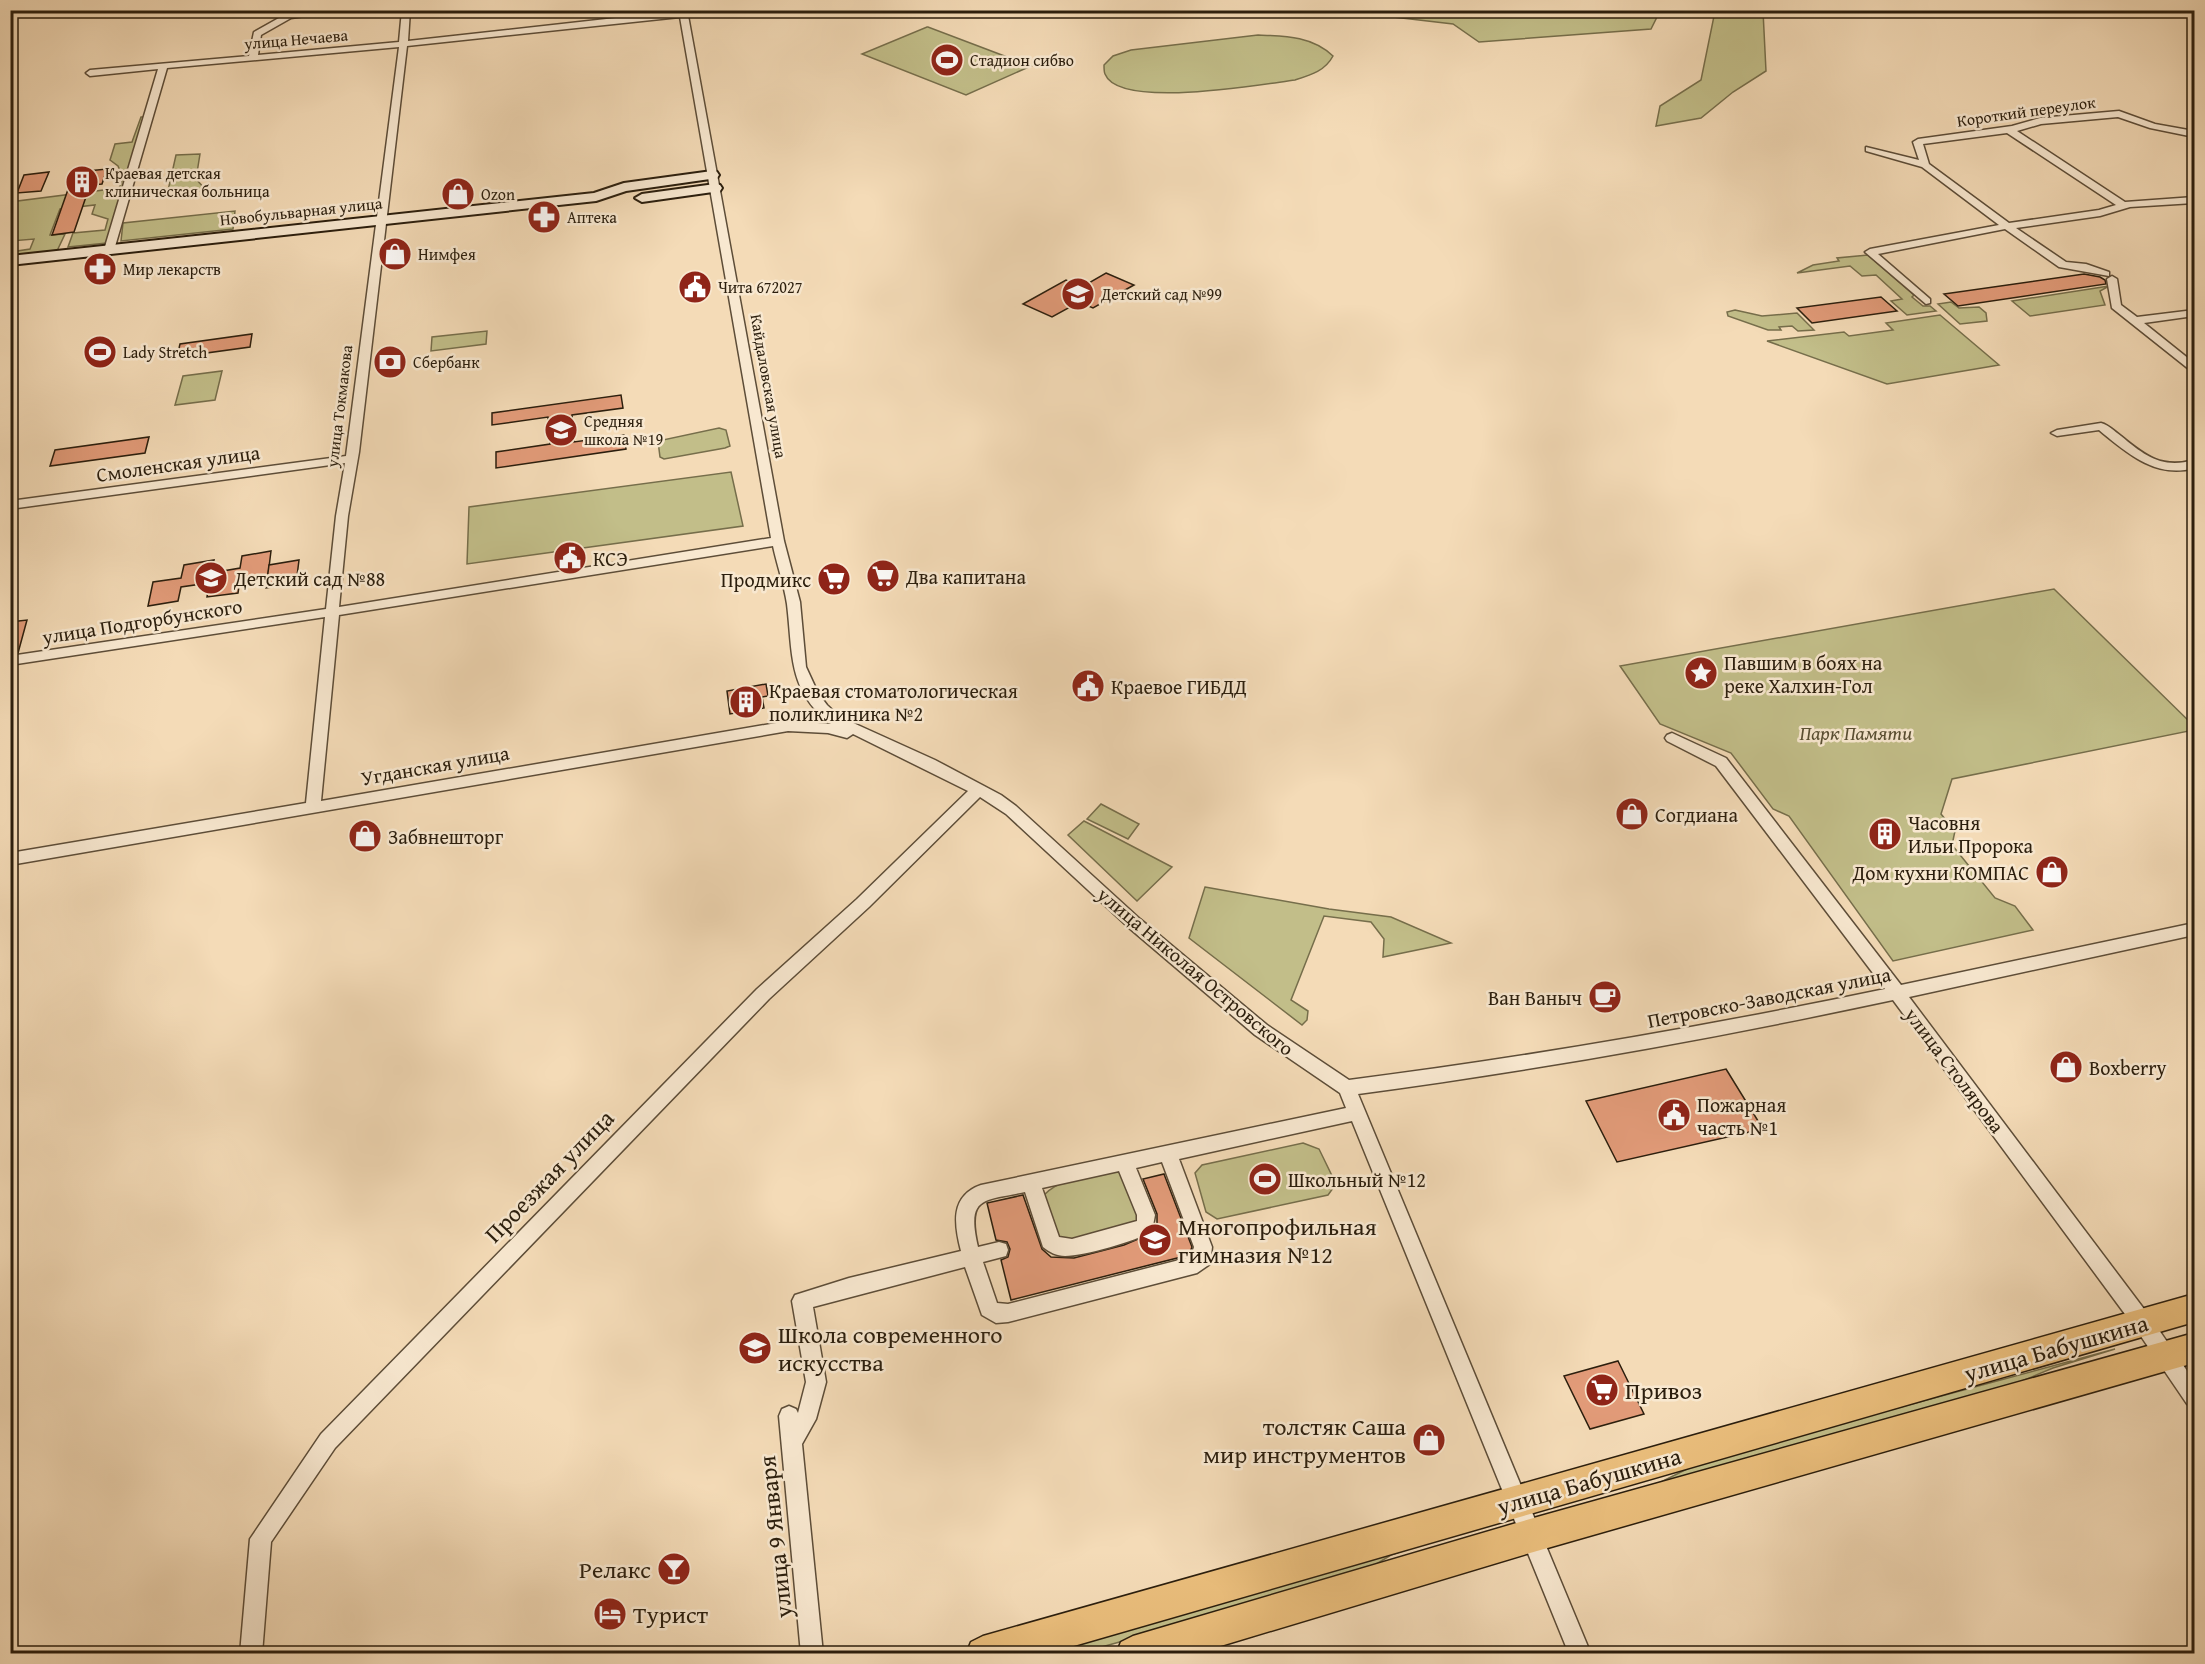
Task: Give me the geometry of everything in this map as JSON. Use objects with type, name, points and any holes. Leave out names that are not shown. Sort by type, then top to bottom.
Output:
[{"type":"main road","name":"улица Бабушкина","points":[[983,1653],[2194,1308]]},
{"type":"main road","name":"улица Бабушкина","points":[[1133,1653],[1530,1536],[2180,1352]]},
{"type":"street","points":[[253,58],[257,34],[289,16],[344,10]]},
{"type":"street","name":"улица Токмакова","points":[[313,807],[332,611],[405,44],[406,10]]},
{"type":"street","name":"улица Нечаева","points":[[90,73],[405,44],[684,12]]},
{"type":"street","name":"Кайдаловская улица","points":[[684,12],[713,181],[731,265],[778,541],[793,603],[799,667],[812,695],[822,708],[835,720],[868,737]]},
{"type":"street","points":[[109,250],[163,67]]},
{"type":"street","name":"Короткий переулок","points":[[1925,165],[1918,142],[2008,129],[2040,121],[2119,114],[2153,126],[2194,134]]},
{"type":"street","points":[[2008,129],[2079,178],[2125,206]]},
{"type":"street","points":[[1869,149],[1925,165],[2063,265],[2086,267],[2109,276],[2116,306],[2194,369]]},
{"type":"street","points":[[596,197],[624,187],[681,178],[713,181]]},
{"type":"street","points":[[596,197],[622,200],[684,194],[698,189],[699,182],[681,178],[667,183],[666,189],[684,194],[713,181]]},
{"type":"street","name":"Новобульварная улица","points":[[10,261],[596,197]]},
{"type":"street","points":[[1926,301],[1870,252],[2007,226],[2100,213],[2125,206],[2194,200]]},
{"type":"street","points":[[2134,321],[2194,313]]},
{"type":"street","points":[[2057,433],[2101,426],[2140,456],[2174,469],[2194,464]]},
{"type":"street","name":"Смоленская улица","points":[[10,505],[351,459]]},
{"type":"street","name":"улица Подгорбунского","points":[[10,661],[778,541]]},
{"type":"street","points":[[332,611],[352,617],[564,587]]},
{"type":"street","name":"Угданская улица","points":[[10,859],[788,726],[828,728],[868,737]]},
{"type":"street","name":"улица Николая Островского","points":[[868,737],[979,789],[1011,810],[1134,923],[1261,1030],[1347,1088]]},
{"type":"street","name":"улица Столярова","points":[[1672,738],[1721,762],[1898,994],[2143,1323],[2180,1352],[2194,1397]]},
{"type":"street","name":"Проезжая улица","points":[[251,1653],[261,1539],[328,1441],[763,994],[863,903],[979,789]]},
{"type":"street","name":"Петровско-Заводская улица","points":[[1347,1088],[1440,1076],[1746,1025],[2194,929]]},
{"type":"street","points":[[1347,1088],[1516,1503],[1580,1653]]},
{"type":"street","points":[[1168,1154],[1203,1246],[1203,1258],[1197,1264],[1008,1314],[996,1314],[989,1309],[971,1255],[964,1218],[967,1204],[981,1193],[1357,1113]]},
{"type":"street","points":[[1031,1184],[1050,1240],[1054,1245],[1062,1248],[1072,1247],[1137,1231],[1146,1225],[1146,1215],[1125,1163]]},
{"type":"street","points":[[791,1443],[806,1419],[816,1382],[802,1301],[999,1250]]},
{"type":"street","name":"улица 9 Января","points":[[789,1416],[812,1653]]},
{"type":"green space","points":[[1660,10],[1651,29],[1479,42],[1453,24],[1342,11]]},
{"type":"green space","points":[[1718,10],[1763,11],[1766,71],[1733,92],[1701,118],[1656,126],[1660,106],[1701,80],[1714,16]]},
{"type":"green space","points":[[927,27],[1031,66],[966,95],[862,54]]},
{"type":"green space","points":[[1258,35],[1298,38],[1316,44],[1333,56],[1322,69],[1295,80],[1193,92],[1136,91],[1116,85],[1104,72],[1104,65],[1113,56],[1131,50]]},
{"type":"green space","points":[[141,117],[146,117],[107,243],[68,247],[73,233],[105,230],[108,219],[92,214],[95,205],[60,209],[50,235],[65,234],[56,253],[11,258],[11,252],[30,249],[34,239],[11,241],[10,202],[119,188],[123,178],[118,166],[110,160],[115,144],[132,142]]},
{"type":"green space","points":[[200,154],[196,179],[205,189],[182,197],[167,195],[176,155]]},
{"type":"green space","points":[[235,211],[233,229],[121,241],[123,223]]},
{"type":"green space","points":[[1868,255],[1914,295],[1912,297],[1923,306],[1930,306],[1936,311],[1907,315],[1891,301],[1902,299],[1876,275],[1862,276],[1850,266],[1797,273],[1813,265],[1839,261],[1837,258]]},
{"type":"green space","points":[[2109,286],[2100,291],[2105,305],[2030,316],[2012,301]]},
{"type":"green space","points":[[1951,302],[1959,308],[1979,307],[1986,313],[1987,321],[1960,324],[1938,304]]},
{"type":"green space","points":[[1735,310],[1762,316],[1797,313],[1814,330],[1798,331],[1792,326],[1779,327],[1781,330],[1768,330],[1728,316],[1727,312]]},
{"type":"green space","points":[[1940,315],[1999,365],[1887,384],[1767,341],[1844,332],[1849,336],[1893,330],[1886,323]]},
{"type":"green space","points":[[487,331],[486,344],[431,351],[432,337]]},
{"type":"green space","points":[[222,371],[215,400],[175,405],[183,376]]},
{"type":"green space","points":[[719,428],[726,430],[730,446],[664,459],[660,457],[658,441]]},
{"type":"green space","points":[[731,472],[743,526],[467,564],[469,507]]},
{"type":"green space","name":"Парк Памяти","points":[[2054,589],[2194,726],[2194,730],[1952,779],[1941,814],[1955,831],[1952,845],[1995,898],[2015,906],[2033,930],[1893,961],[1789,816],[1773,809],[1731,753],[1660,724],[1620,666]]},
{"type":"green space","points":[[1101,804],[1139,824],[1128,839],[1087,819]]},
{"type":"green space","points":[[1084,821],[1172,867],[1137,901],[1068,835]]},
{"type":"green space","points":[[1205,887],[1329,909],[1391,917],[1451,943],[1383,957],[1384,939],[1371,922],[1324,916],[1291,1000],[1308,1011],[1307,1020],[1302,1025],[1189,938]]},
{"type":"green space","name":"Школьный №12","points":[[1303,1143],[1319,1149],[1336,1184],[1328,1195],[1217,1219],[1206,1212],[1195,1173],[1202,1165]]},
{"type":"green space","points":[[1119,1170],[1141,1223],[1061,1242],[1044,1195],[1069,1180]]},
{"type":"green space","points":[[2115,1349],[2053,1368],[2010,1386],[1570,1511],[1659,1483],[1705,1460]]},
{"type":"green space","points":[[1479,1525],[1391,1555],[1357,1576],[1080,1653],[1025,1654]]},
{"type":"building","points":[[107,169],[102,184],[90,185],[74,232],[52,235],[71,181],[85,179],[87,171]]},
{"type":"building","points":[[49,172],[41,191],[17,193],[24,175]]},
{"type":"building","name":"Детский сад №99","points":[[1106,273],[1134,285],[1093,308],[1079,302],[1052,317],[1023,304],[1066,280],[1082,287]]},
{"type":"building","points":[[2084,274],[2100,277],[2105,280],[2106,284],[1958,306],[1944,294]]},
{"type":"building","points":[[1881,297],[1897,311],[1812,323],[1797,308]]},
{"type":"building","points":[[252,334],[250,347],[177,357],[180,344]]},
{"type":"building","name":"Средняя школа №19","points":[[621,395],[623,408],[572,415],[574,442],[624,435],[626,449],[496,468],[496,452],[550,444],[548,417],[492,425],[492,413]]},
{"type":"building","points":[[149,437],[145,453],[50,466],[55,450]]},
{"type":"building","name":"Детский сад №88","points":[[271,551],[268,575],[240,579],[238,593],[207,597],[209,583],[181,587],[178,601],[148,606],[153,582],[181,578],[184,565],[214,560],[211,573],[240,568],[242,556]]},
{"type":"building","points":[[299,560],[296,584],[266,588],[269,565]]},
{"type":"building","points":[[27,620],[18,653],[10,654],[10,622]]},
{"type":"building","name":"Краевая стоматологическая поликлиника №2","points":[[766,684],[768,696],[762,697],[764,708],[730,714],[727,691]]},
{"type":"building","name":"Пожарная часть №1","points":[[1726,1069],[1763,1129],[1617,1162],[1586,1101]]},
{"type":"building","name":"Многопрофильная гимназия №12","points":[[1164,1174],[1192,1247],[1189,1255],[1011,1300],[1001,1260],[1008,1257],[1010,1249],[1007,1242],[996,1240],[987,1203],[1023,1195],[1042,1249],[1051,1257],[1074,1258],[1124,1245],[1157,1231],[1157,1214],[1143,1179]]},
{"type":"building","name":"Привоз","points":[[1618,1361],[1644,1414],[1590,1429],[1564,1376]]},
{"type":"place","name":"Стадион сибво","points":[[947,60]]},
{"type":"place","name":"Краевая детская клиническая больница","points":[[82,182]]},
{"type":"place","name":"Ozon","points":[[458,194]]},
{"type":"place","name":"Аптека","points":[[544,217]]},
{"type":"place","name":"Нимфея","points":[[395,254]]},
{"type":"place","name":"Мир лекарств","points":[[100,269]]},
{"type":"place","name":"Чита 672027","points":[[695,287]]},
{"type":"place","name":"Детский сад №99","points":[[1078,294]]},
{"type":"place","name":"Lady Stretch","points":[[100,352]]},
{"type":"place","name":"Сбербанк","points":[[390,362]]},
{"type":"place","name":"Средняя школа №19","points":[[561,430]]},
{"type":"place","name":"КСЭ","points":[[570,558]]},
{"type":"place","name":"Два капитана","points":[[883,576]]},
{"type":"place","name":"Детский сад №88","points":[[211,578]]},
{"type":"place","name":"Продмикс","points":[[834,579]]},
{"type":"place","name":"Павшим в боях на реке Халхин-Гол","points":[[1701,673]]},
{"type":"place","name":"Краевое ГИБДД","points":[[1088,686]]},
{"type":"place","name":"Краевая стоматологическая поликлиника №2","points":[[746,702]]},
{"type":"place","name":"Согдиана","points":[[1632,814]]},
{"type":"place","name":"Часовня Ильи Пророка","points":[[1885,834]]},
{"type":"place","name":"Забвнешторг","points":[[365,836]]},
{"type":"place","name":"Дом кухни КОМПАС","points":[[2052,872]]},
{"type":"place","name":"Ван Ваныч","points":[[1605,997]]},
{"type":"place","name":"Boxberry","points":[[2066,1067]]},
{"type":"place","name":"Пожарная часть №1","points":[[1674,1115]]},
{"type":"place","name":"Школьный №12","points":[[1265,1179]]},
{"type":"place","name":"Многопрофильная гимназия №12","points":[[1155,1240]]},
{"type":"place","name":"Школа современного искусства","points":[[755,1348]]},
{"type":"place","name":"Привоз","points":[[1602,1390]]},
{"type":"place","name":"толстяк Саша мир инструментов","points":[[1429,1440]]},
{"type":"place","name":"Релакс","points":[[674,1569]]},
{"type":"place","name":"Турист","points":[[610,1614]]}]
